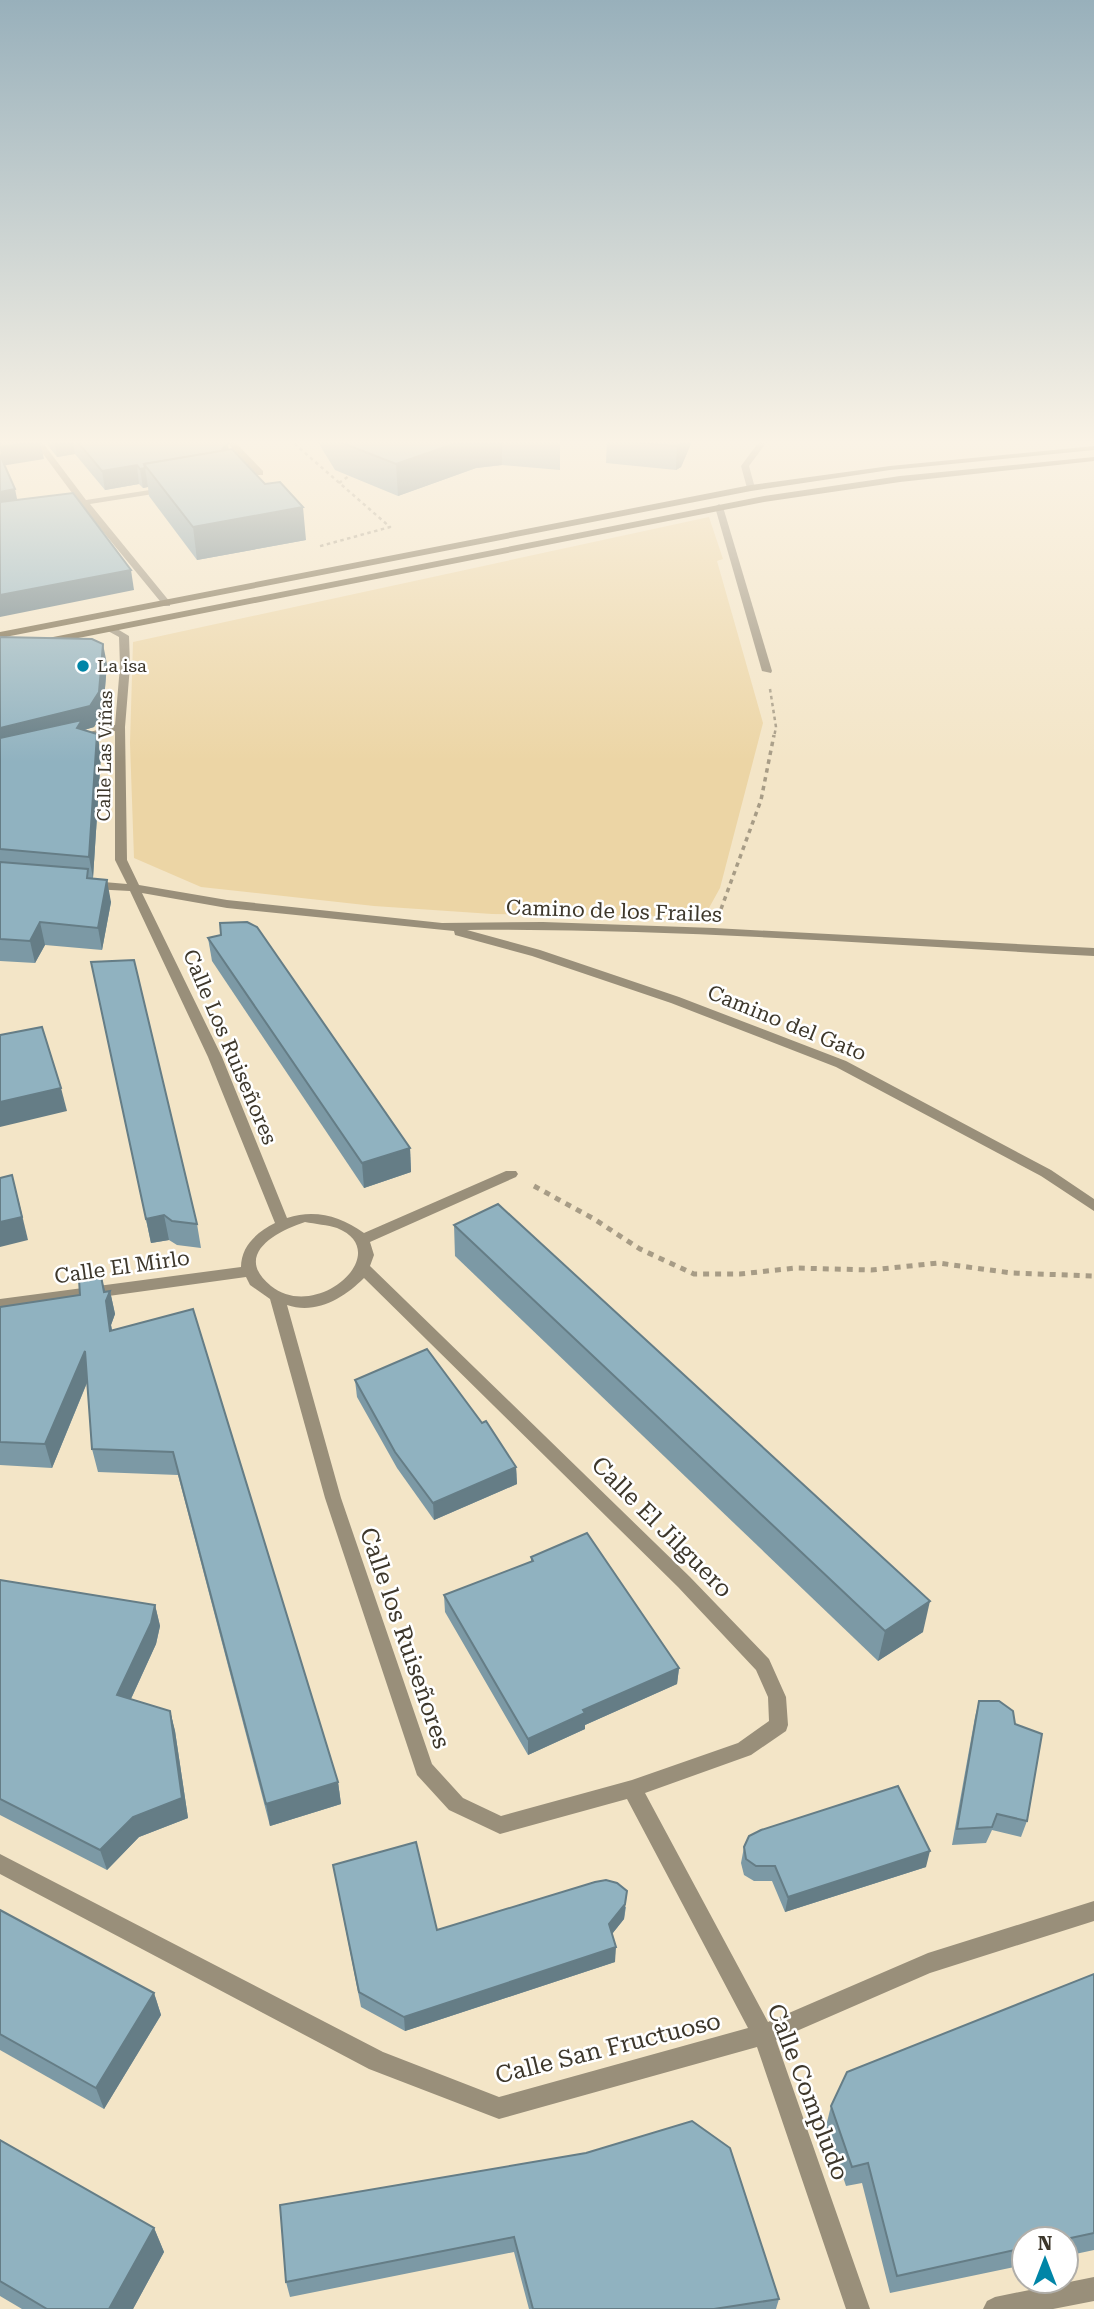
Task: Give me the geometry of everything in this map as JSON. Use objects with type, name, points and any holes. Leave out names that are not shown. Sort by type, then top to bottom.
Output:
[{"type":"main road","points":[[0,635],[455,547]]},
{"type":"main road","points":[[37,643],[521,547]]},
{"type":"street","points":[[120,547],[167,604]]},
{"type":"street","points":[[731,547],[767,671]]},
{"type":"street","name":"Calle Las Viñas","points":[[111,629],[124,636],[125,666],[120,727],[121,860],[136,888]]},
{"type":"street","points":[[67,739],[120,727]]},
{"type":"street","name":"Camino de los Frailes","points":[[81,884],[136,888],[227,904],[442,927],[543,926],[714,932],[1094,952]]},
{"type":"street","name":"Calle Los Ruiseñores","points":[[136,888],[215,1057],[282,1223]]},
{"type":"street","name":"Camino del Gato","points":[[442,927],[536,953],[662,996],[841,1065],[1046,1173],[1094,1206]]},
{"type":"street","points":[[363,1239],[511,1174]]},
{"type":"street","points":[[305,1217],[329,1219],[349,1226],[363,1239],[368,1254],[364,1269],[354,1283],[337,1294],[317,1300],[297,1301],[276,1297],[259,1286],[250,1271],[249,1257],[255,1244],[266,1232],[282,1223],[305,1217]]},
{"type":"street","name":"Calle El Jilguero","points":[[364,1269],[684,1582],[763,1665],[776,1697],[779,1725],[744,1749],[632,1789]]},
{"type":"street","name":"Calle El Mirlo","points":[[0,1305],[250,1271]]},
{"type":"street","name":"Calle los Ruiseñores","points":[[276,1297],[333,1498],[424,1769],[456,1804],[500,1825],[632,1789]]},
{"type":"street","name":"Calle Compludo","points":[[632,1789],[763,2035],[858,2309]]},
{"type":"street","name":"Calle San Fructuoso","points":[[0,1864],[377,2061],[499,2108],[763,2035],[928,1963],[1094,1911]]},
{"type":"street","points":[[995,2309],[1094,2289]]},
{"type":"path","points":[[313,548],[318,547]]},
{"type":"path","points":[[714,932],[743,843],[761,800],[774,739],[776,727],[767,671]]},
{"type":"path","points":[[511,1174],[594,1219],[640,1249],[694,1273],[740,1273],[794,1268],[871,1270],[938,1264],[1012,1273],[1094,1276]]},
{"type":"shaded area","points":[[572,547],[719,547],[723,559],[717,561],[763,723],[720,888],[704,917],[492,914],[374,906],[201,887],[134,858],[130,743],[133,642]]},
{"type":"building","points":[[0,547],[113,547],[131,570],[0,595]]},
{"type":"building","points":[[0,637],[92,639],[103,644],[99,692],[90,706],[0,728]]},
{"type":"building","points":[[82,720],[77,728],[97,734],[89,857],[0,849],[0,738]]},
{"type":"building","points":[[0,862],[88,869],[87,878],[107,880],[98,928],[40,922],[30,941],[0,939]]},
{"type":"building","points":[[247,922],[257,927],[410,1148],[362,1163],[208,938],[221,935],[220,923]]},
{"type":"building","points":[[134,960],[197,1224],[172,1221],[164,1215],[146,1219],[91,962]]},
{"type":"building","points":[[42,1027],[61,1088],[0,1102],[0,1035]]},
{"type":"building","points":[[12,1175],[22,1217],[0,1222],[0,1178]]},
{"type":"building","points":[[498,1204],[930,1601],[885,1631],[454,1225]]},
{"type":"building","points":[[101,1276],[104,1292],[110,1291],[106,1301],[110,1331],[193,1309],[338,1782],[266,1804],[173,1452],[92,1449],[85,1351],[45,1444],[0,1442],[0,1307],[80,1295],[79,1279]]},
{"type":"building","points":[[427,1349],[482,1423],[486,1421],[516,1467],[433,1503],[395,1452],[355,1380]]},
{"type":"building","points":[[587,1533],[679,1668],[583,1710],[585,1713],[528,1739],[444,1595],[533,1561],[531,1557]]},
{"type":"building","points":[[0,1580],[155,1605],[151,1623],[117,1695],[170,1711],[182,1798],[133,1817],[100,1850],[0,1799]]},
{"type":"building","points":[[979,1701],[999,1701],[1013,1711],[1015,1724],[1042,1734],[1027,1821],[997,1814],[992,1827],[957,1829]]},
{"type":"building","points":[[898,1786],[930,1851],[788,1897],[775,1866],[756,1866],[746,1859],[744,1847],[749,1836],[761,1830]]},
{"type":"building","points":[[416,1842],[437,1930],[606,1880],[617,1883],[627,1891],[625,1904],[609,1924],[616,1947],[404,2017],[359,1992],[333,1865]]},
{"type":"building","points":[[0,1910],[154,1993],[96,2088],[0,2034]]},
{"type":"building","points":[[1094,1974],[1094,2233],[1080,2236],[1080,2225],[1010,2225],[1010,2251],[897,2276],[868,2163],[852,2167],[831,2106],[847,2072]]},
{"type":"building","points":[[692,2121],[730,2148],[779,2299],[714,2309],[533,2309],[514,2237],[286,2282],[280,2205],[586,2153]]},
{"type":"building","points":[[0,2140],[154,2228],[109,2309],[47,2309],[0,2281]]},
{"type":"place","name":"La isa","points":[[83,666]]}]
